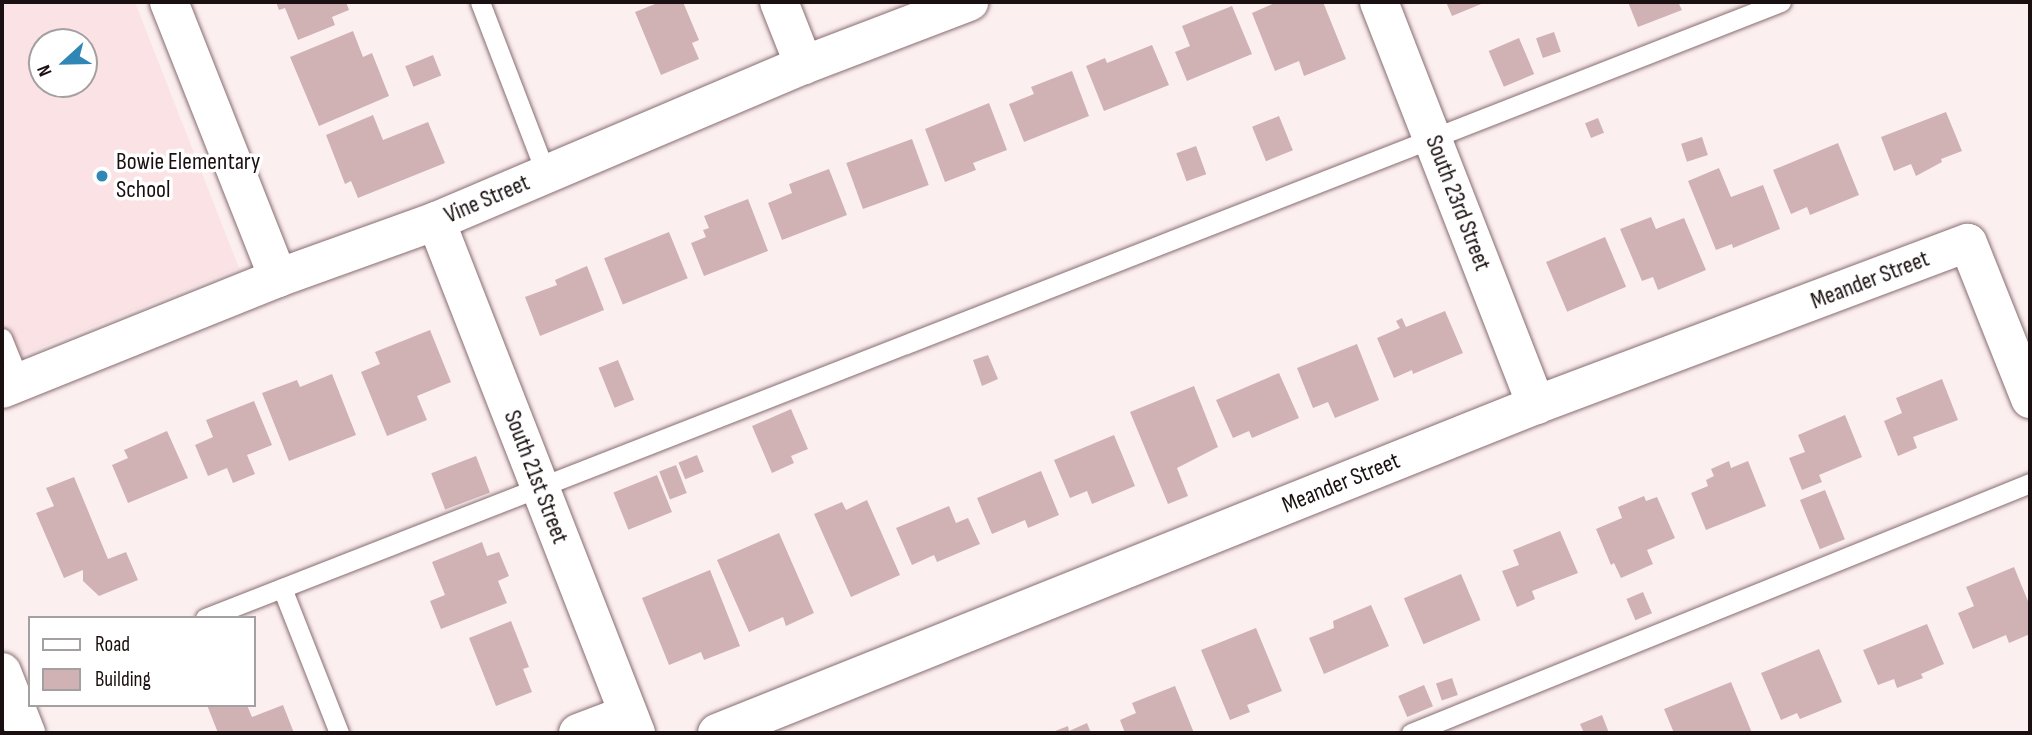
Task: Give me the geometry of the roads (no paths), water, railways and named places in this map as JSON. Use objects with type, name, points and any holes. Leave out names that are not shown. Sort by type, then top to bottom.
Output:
[{"type":"street","points":[[169,2],[278,278]]},
{"type":"street","points":[[779,2],[804,65]]},
{"type":"street","name":"Vine Street","points":[[11,386],[278,278],[436,221],[804,65],[969,2]]},
{"type":"street","name":"South 23rd Street","points":[[1379,2],[1536,405]]},
{"type":"street","name":"South 21st Street","points":[[436,221],[632,724]]},
{"type":"street","name":"Meander Street","points":[[717,733],[1536,405],[1968,243],[2030,399]]},
{"type":"street","points":[[11,687],[26,733]]},
{"type":"street","points":[[578,733],[632,724]]},
{"type":"lane","points":[[480,2],[546,174]]},
{"type":"lane","points":[[210,616],[1781,2]]},
{"type":"lane","points":[[2,338],[11,386]]},
{"type":"lane","points":[[1411,733],[2030,483]]},
{"type":"lane","points":[[282,588],[338,733]]},
{"type":"place","name":"Bowie Elementary School","points":[[102,176]]}]
